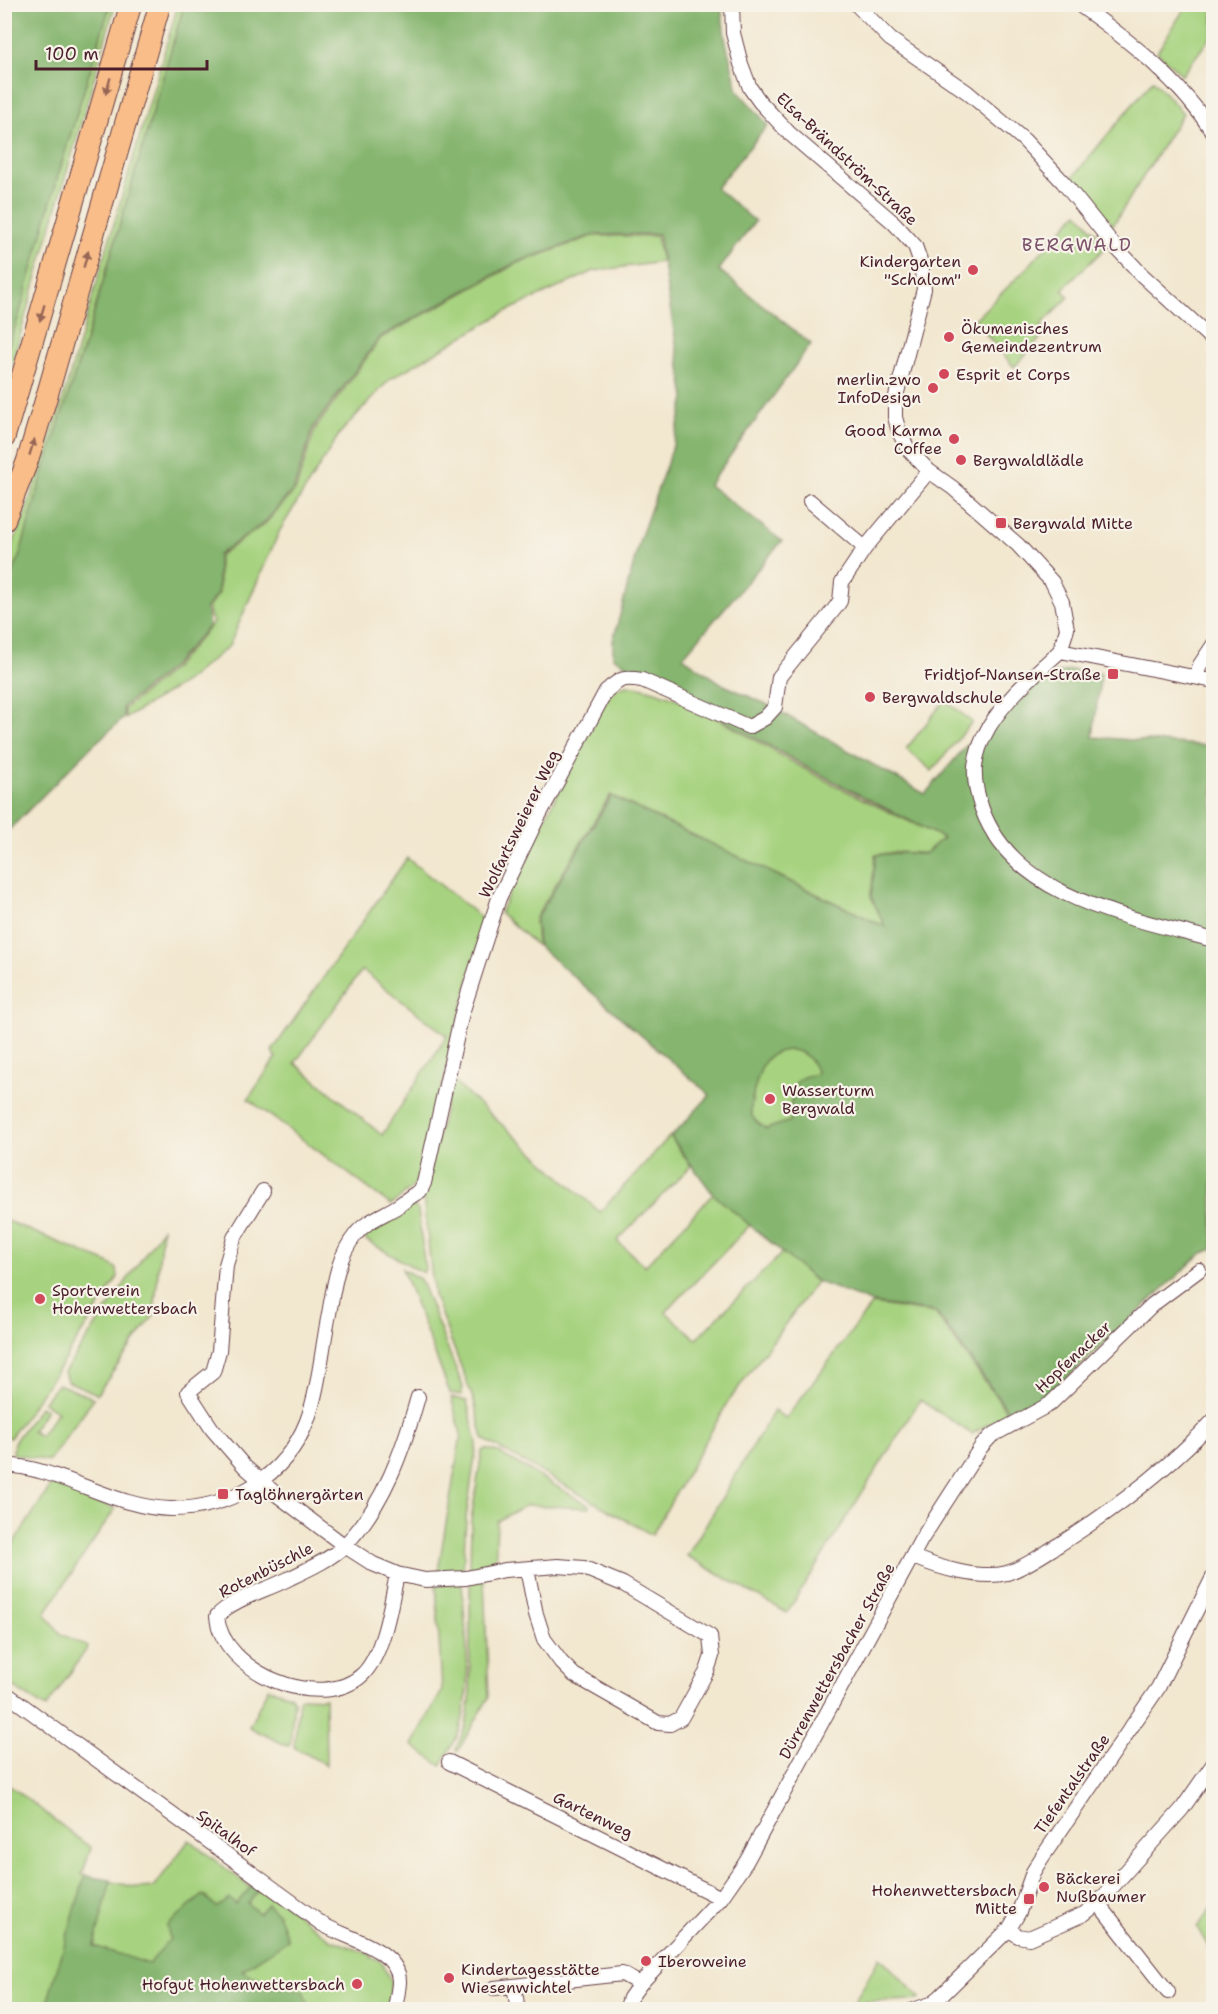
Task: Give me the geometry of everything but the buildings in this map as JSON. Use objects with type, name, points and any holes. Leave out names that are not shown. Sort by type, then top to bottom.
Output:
[{"type":"highway","points":[[4,438],[131,4]]},
{"type":"highway","points":[[4,521],[27,462],[160,4]]},
{"type":"street","name":"Elsa-Brändström-Straße","points":[[732,4],[734,33],[741,64],[750,88],[760,102],[789,133],[894,223],[915,246],[921,263],[924,289],[895,400],[895,417],[899,432],[908,449],[929,471],[953,488],[1018,545],[1052,582],[1062,603],[1067,629],[1060,651]]},
{"type":"street","points":[[856,4],[890,39],[967,92],[1024,140],[1063,182],[1119,251],[1214,341]]},
{"type":"street","points":[[1078,4],[1159,67],[1177,84],[1214,134]]},
{"type":"street","points":[[810,501],[865,548],[929,471]]},
{"type":"street","name":"Wolfartsweierer Weg","points":[[261,1481],[291,1450],[308,1419],[338,1267],[355,1234],[420,1191],[426,1179],[462,1014],[499,898],[536,821],[606,691],[617,681],[625,678],[642,680],[749,727],[765,718],[775,707],[779,677],[840,601],[842,582],[865,548]]},
{"type":"street","points":[[1196,677],[1200,665],[1214,644]]},
{"type":"street","points":[[1214,681],[1060,651],[1009,700],[989,727],[979,749],[974,776],[976,792],[986,822],[1005,850],[1024,868],[1060,891],[1138,920],[1214,940]]},
{"type":"street","points":[[262,1191],[234,1238],[226,1265],[219,1351],[213,1372],[188,1392],[230,1452],[261,1481],[345,1546],[373,1564],[398,1574],[425,1580],[448,1580],[505,1570],[558,1566],[584,1568],[605,1575],[697,1627],[710,1636],[712,1656],[681,1718],[670,1724],[658,1723],[574,1675],[544,1639],[536,1614],[527,1569]]},
{"type":"street","name":"Hopfenacker","points":[[913,1557],[921,1540],[981,1447],[991,1436],[1050,1404],[1152,1305],[1199,1270]]},
{"type":"street","name":"Rotenbüschle","points":[[398,1574],[376,1654],[368,1669],[361,1677],[350,1683],[330,1689],[298,1688],[274,1681],[232,1652],[218,1628],[217,1616],[226,1607],[309,1569],[345,1546],[380,1499],[406,1440],[418,1397]]},
{"type":"street","name":"Dürrenwettersbacher Straße","points":[[626,2010],[630,1998],[640,1984],[721,1898],[746,1862],[913,1557],[976,1575],[1006,1573],[1021,1567],[1077,1533],[1139,1488],[1196,1440],[1214,1420]]},
{"type":"street","points":[[4,1465],[39,1470],[129,1501],[170,1509],[227,1500],[261,1481]]},
{"type":"street","name":"Tiefentalstraße","points":[[913,2010],[931,2004],[944,2003],[1009,1929],[1019,1912],[1041,1858],[1158,1688],[1214,1575]]},
{"type":"street","name":"Spitalhof","points":[[4,1692],[322,1924],[390,1958],[399,1981],[394,2010]]},
{"type":"street","name":"Gartenweg","points":[[449,1762],[721,1898]]},
{"type":"street","points":[[1009,1929],[1018,1936],[1029,1938],[1084,1914],[1098,1903],[1182,1809],[1214,1763]]},
{"type":"street","points":[[1098,1903],[1168,1992]]},
{"type":"street","points":[[494,1988],[622,1974],[640,1984]]},
{"type":"street","points":[[514,1986],[518,2010]]},
{"type":"green space","points":[[5,4],[110,5],[58,176],[19,316],[5,356]]},
{"type":"green space","points":[[110,5],[115,5],[5,387],[5,356],[19,316],[58,176]]},
{"type":"green space","points":[[178,5],[184,5],[89,329],[18,561],[5,589],[5,563],[24,517],[61,405]]},
{"type":"green space","points":[[184,5],[721,5],[725,38],[738,91],[768,125],[716,188],[755,221],[719,270],[811,344],[709,485],[782,541],[683,657],[724,685],[766,704],[925,794],[984,725],[1036,679],[1071,670],[1101,673],[1093,737],[1213,746],[1213,1249],[1201,1254],[1046,1397],[1011,1415],[936,1312],[873,1303],[816,1281],[713,1194],[671,1137],[710,1095],[538,946],[536,919],[611,796],[885,927],[871,896],[876,855],[925,854],[943,838],[806,767],[613,657],[613,641],[640,539],[672,449],[685,398],[658,234],[593,235],[515,263],[380,337],[313,428],[294,489],[264,523],[218,555],[218,593],[206,608],[209,626],[169,670],[123,707],[124,718],[92,746],[5,834],[4,589],[18,561],[89,330]],"holes":[[[793,1050],[809,1059],[817,1072],[816,1075],[806,1076],[795,1084],[791,1097],[791,1121],[766,1129],[756,1122],[751,1111],[757,1079],[770,1056],[781,1051]]]},
{"type":"green space","points":[[1193,5],[1213,5],[1213,34],[1182,75],[1157,52],[1186,6],[1190,8]]},
{"type":"green space","points":[[1153,80],[1183,113],[1113,225],[1071,179]]},
{"type":"green space","points":[[1078,212],[1107,246],[1062,290],[1069,297],[1041,325],[1047,331],[1014,367],[974,320],[1025,270]]},
{"type":"green space","points":[[593,236],[656,236],[662,262],[594,271],[505,312],[390,379],[340,433],[280,530],[229,646],[185,682],[126,718],[124,709],[171,671],[213,623],[208,608],[219,593],[219,556],[266,523],[296,489],[315,429],[381,338],[516,264]]},
{"type":"green space","points":[[626,685],[648,689],[693,706],[820,777],[943,838],[925,853],[895,852],[875,855],[871,896],[886,927],[610,795],[535,919],[537,946],[500,913],[531,845],[606,700],[616,689]]},
{"type":"green space","points":[[945,700],[972,722],[932,771],[906,749]]},
{"type":"green space","points":[[407,858],[484,920],[420,1175],[413,1187],[391,1205],[248,1099],[276,1058],[272,1051]],"holes":[[[362,970],[447,1036],[382,1135],[295,1063]]]},
{"type":"green space","points":[[787,1050],[798,1051],[806,1056],[817,1075],[800,1079],[796,1084],[791,1097],[791,1121],[766,1129],[752,1116],[755,1087],[760,1071],[768,1058],[775,1053]]},
{"type":"green space","points":[[452,1080],[600,1212],[670,1136],[691,1166],[617,1241],[645,1266],[713,1194],[750,1225],[666,1312],[696,1339],[783,1252],[816,1282],[728,1402],[652,1535],[483,1439],[474,1401],[434,1296],[423,1196]]},
{"type":"green space","points":[[412,1204],[418,1210],[425,1269],[423,1273],[367,1241],[364,1237],[368,1231]]},
{"type":"green space","points":[[5,1220],[108,1263],[117,1269],[118,1277],[10,1438],[4,1436]]},
{"type":"green space","points":[[162,1229],[154,1315],[97,1394],[67,1381],[64,1372]]},
{"type":"green space","points":[[402,1269],[420,1279],[463,1387],[461,1395],[450,1393]]},
{"type":"green space","points":[[872,1304],[935,1313],[1008,1413],[972,1434],[920,1400],[787,1613],[687,1556],[774,1411],[786,1418]]},
{"type":"green space","points":[[58,1384],[94,1398],[49,1461],[13,1454],[14,1442],[40,1407],[46,1410],[32,1431],[40,1436],[58,1412],[43,1402]]},
{"type":"green space","points":[[451,1397],[467,1401],[477,1443],[466,1518],[463,1573],[437,1577],[461,1434]]},
{"type":"green space","points":[[486,1449],[498,1452],[590,1506],[589,1508],[527,1505],[497,1521],[495,1570],[470,1574],[471,1521],[482,1451]]},
{"type":"green space","points":[[52,1484],[115,1509],[45,1613],[61,1634],[88,1647],[46,1708],[5,1680],[4,1543],[11,1547]]},
{"type":"green space","points":[[484,1580],[489,1697],[458,1751],[456,1749],[466,1725],[470,1700],[470,1581]]},
{"type":"green space","points":[[462,1583],[467,1658],[464,1715],[459,1732],[441,1766],[412,1745],[442,1691],[436,1585]]},
{"type":"green space","points":[[268,1688],[290,1695],[294,1701],[290,1745],[287,1746],[249,1727]]},
{"type":"green space","points":[[302,1697],[325,1698],[326,1765],[294,1747],[299,1700]]},
{"type":"green space","points":[[4,1781],[91,1848],[82,1875],[139,1888],[154,1887],[189,1840],[250,1887],[255,1882],[330,1939],[381,1961],[391,1982],[389,2009],[5,2009]]},
{"type":"green space","points":[[85,1876],[111,1880],[94,1946],[149,1964],[170,1939],[167,1926],[203,1895],[217,1907],[229,1899],[236,1904],[255,1882],[261,1887],[248,1904],[259,1913],[267,1904],[278,1914],[288,1940],[242,1970],[267,1985],[304,1991],[311,2009],[45,2010]]},
{"type":"green space","points":[[1213,1907],[1213,1955],[1197,1927]]},
{"type":"green space","points":[[880,1957],[920,1998],[854,2002]]},
{"type":"place","name":"Kindergarten \"Schalom\"","points":[[973,270]]},
{"type":"place","name":"Ökumenisches Gemeindezentrum","points":[[949,337]]},
{"type":"place","name":"Esprit et Corps","points":[[944,374]]},
{"type":"place","name":"merlin.zwo InfoDesign","points":[[933,388]]},
{"type":"place","name":"Good Karma Coffee","points":[[954,439]]},
{"type":"place","name":"Bergwaldlädle","points":[[961,460]]},
{"type":"place","name":"Bergwald Mitte","points":[[1001,523]]},
{"type":"place","name":"Fridtjof-Nansen-Straße","points":[[1113,674]]},
{"type":"place","name":"Bergwaldschule","points":[[870,697]]},
{"type":"place","name":"Wasserturm Bergwald","points":[[770,1099]]},
{"type":"place","name":"Sportverein Hohenwettersbach","points":[[40,1299]]},
{"type":"place","name":"Taglöhnergärten","points":[[223,1494]]},
{"type":"place","name":"Bäckerei Nußbaumer","points":[[1044,1887]]},
{"type":"place","name":"Hohenwettersbach Mitte","points":[[1029,1899]]},
{"type":"place","name":"Iberoweine","points":[[646,1961]]},
{"type":"place","name":"Kindertagesstätte Wiesenwichtel","points":[[449,1978]]},
{"type":"place","name":"Hofgut Hohenwettersbach","points":[[357,1984]]},
{"type":"district","name":"BERGWALD","points":[[1077,245]]}]
